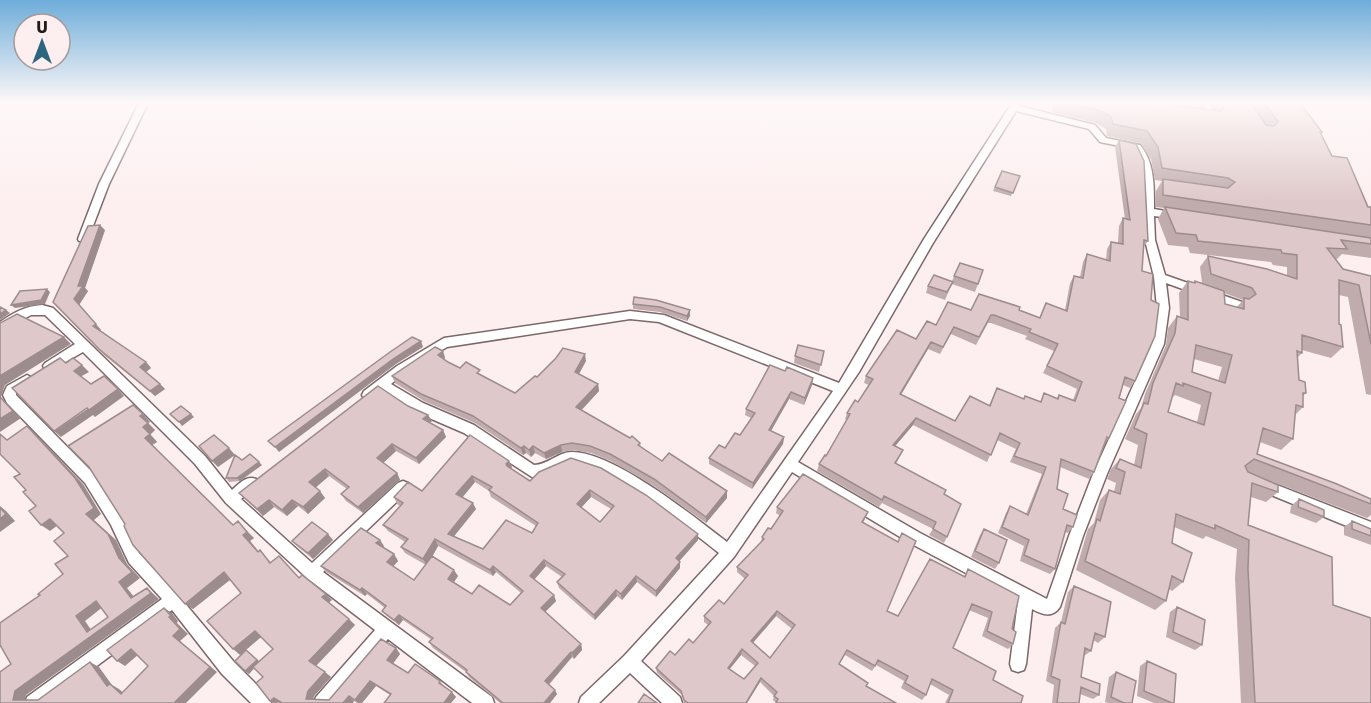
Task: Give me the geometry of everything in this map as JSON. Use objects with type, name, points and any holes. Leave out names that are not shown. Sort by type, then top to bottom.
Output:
[{"type":"street","points":[[80,246],[104,184],[128,136]]},
{"type":"street","points":[[587,703],[630,662],[729,552],[841,389],[928,242],[997,136]]},
{"type":"street","points":[[790,464],[915,538],[1044,608],[1051,607],[1055,602],[1100,474],[1158,344],[1163,308],[1160,277],[1150,240],[1149,184],[1142,155],[1137,147],[1103,140],[1099,136]]},
{"type":"street","points":[[1149,184],[1161,186]]},
{"type":"street","points":[[1149,212],[1193,217]]},
{"type":"street","points":[[1160,277],[1238,305]]},
{"type":"street","points":[[0,328],[25,311],[51,306],[84,345],[200,460],[231,499],[312,573],[486,703]]},
{"type":"street","points":[[356,404],[410,363],[444,343],[630,315],[660,318],[841,389]]},
{"type":"street","points":[[84,345],[11,390],[9,395],[90,480],[116,519],[134,558],[174,600],[228,668],[263,703]]},
{"type":"street","points":[[382,384],[418,407],[469,429],[532,471],[542,471],[571,457],[596,464],[662,502],[729,552]]},
{"type":"street","points":[[231,499],[258,478]]},
{"type":"street","points":[[1253,482],[1371,529]]},
{"type":"street","points":[[312,573],[403,487]]},
{"type":"street","points":[[1018,664],[1026,598]]},
{"type":"street","points":[[33,703],[174,600]]},
{"type":"street","points":[[322,703],[386,628]]},
{"type":"street","points":[[630,662],[674,703]]},
{"type":"building","points":[[1150,136],[1322,136],[1332,156],[1347,158],[1368,207],[1371,207],[1371,225],[1163,195],[1163,179],[1228,188],[1235,182],[1228,178],[1162,168],[1158,147]]},
{"type":"building","points":[[1119,140],[1136,144],[1144,161],[1148,241],[1144,240],[1142,271],[1153,274],[1151,300],[1159,304],[1155,336],[1135,381],[1125,377],[1119,398],[1126,401],[1109,438],[1107,437],[1094,472],[1061,459],[1057,489],[1068,494],[1063,509],[1077,515],[1073,527],[1067,525],[1055,569],[1024,555],[1029,540],[1002,527],[1010,506],[1028,515],[1046,467],[1014,456],[1020,443],[1000,433],[991,455],[916,418],[893,445],[903,450],[895,463],[946,490],[944,494],[961,504],[947,537],[933,529],[936,522],[884,496],[882,500],[819,464],[850,414],[847,413],[855,400],[858,402],[873,379],[866,376],[897,330],[916,339],[927,321],[936,325],[948,302],[971,310],[979,294],[1020,307],[1019,310],[1040,318],[1046,303],[1067,311],[1074,276],[1083,278],[1087,254],[1110,261],[1111,242],[1123,244],[1123,218],[1130,220]],"holes":[[[991,315],[1031,329],[1029,332],[1058,344],[1047,366],[1082,382],[1075,401],[1059,395],[1058,399],[1044,393],[1041,402],[1025,396],[1024,399],[997,388],[990,406],[970,396],[955,421],[900,394],[931,342],[943,347],[954,327],[979,337]]]},
{"type":"building","points":[[1002,171],[1020,176],[1013,193],[995,187]]},
{"type":"building","points":[[1165,207],[1371,238],[1371,244],[1341,240],[1347,249],[1327,248],[1343,269],[1371,276],[1371,344],[1359,285],[1339,280],[1339,324],[1343,347],[1302,335],[1302,353],[1297,351],[1299,380],[1305,382],[1306,393],[1303,393],[1303,407],[1296,405],[1293,439],[1263,428],[1257,454],[1337,484],[1371,499],[1371,504],[1254,459],[1245,466],[1248,472],[1278,485],[1278,492],[1252,483],[1248,525],[1332,557],[1333,605],[1371,618],[1371,703],[1255,703],[1248,569],[1249,540],[1215,525],[1215,529],[1176,514],[1172,543],[1192,553],[1183,582],[1172,576],[1166,601],[1085,561],[1097,519],[1100,521],[1109,490],[1120,494],[1125,472],[1116,468],[1120,459],[1141,468],[1147,434],[1134,428],[1144,403],[1148,404],[1153,383],[1175,333],[1177,316],[1188,320],[1188,281],[1195,283],[1195,281],[1224,291],[1225,304],[1244,309],[1244,298],[1249,299],[1256,294],[1252,288],[1211,274],[1208,256],[1267,269],[1297,279],[1297,255],[1282,253],[1281,250],[1198,241],[1196,235],[1176,233]],"holes":[[[1196,345],[1232,355],[1225,383],[1192,372]],[[1176,383],[1183,386],[1183,383],[1211,393],[1204,425],[1168,412]]]},
{"type":"building","points":[[100,225],[78,286],[83,286],[74,299],[96,324],[93,326],[146,362],[140,367],[160,384],[150,391],[99,349],[53,302],[88,226]]},
{"type":"building","points":[[960,263],[983,270],[978,284],[954,276]]},
{"type":"building","points":[[934,275],[953,282],[947,292],[928,286]]},
{"type":"building","points":[[47,289],[41,300],[11,305],[20,291]]},
{"type":"building","points":[[634,297],[656,300],[690,310],[687,316],[660,307],[633,304]]},
{"type":"building","points":[[17,314],[64,337],[0,376],[0,323]]},
{"type":"building","points":[[412,337],[421,341],[393,359],[275,447],[268,441],[390,352]]},
{"type":"building","points":[[798,345],[824,351],[821,365],[795,356]]},
{"type":"building","points":[[435,347],[443,351],[438,355],[448,362],[460,368],[466,362],[480,370],[477,373],[515,393],[535,376],[537,377],[563,348],[585,354],[575,372],[598,384],[576,407],[630,438],[632,436],[640,443],[638,445],[662,461],[669,453],[727,491],[706,517],[654,479],[610,454],[590,446],[572,443],[561,445],[544,453],[533,446],[529,450],[524,446],[521,448],[473,416],[421,394],[392,376]]},
{"type":"building","points":[[60,358],[66,363],[73,358],[82,365],[74,371],[91,384],[104,376],[118,389],[54,431],[12,388]]},
{"type":"building","points":[[770,365],[785,371],[787,367],[813,378],[805,398],[791,392],[769,430],[784,437],[753,483],[709,458],[719,445],[725,448],[735,433],[740,435],[755,413],[746,409]]},
{"type":"building","points":[[378,386],[408,406],[428,415],[423,419],[443,430],[416,458],[392,444],[377,458],[397,473],[358,507],[341,494],[349,487],[325,469],[309,482],[320,491],[303,507],[292,500],[282,510],[269,500],[257,509],[239,493]]},
{"type":"building","points":[[0,397],[13,411],[0,419]]},
{"type":"building","points":[[133,405],[143,414],[140,416],[148,423],[143,427],[150,434],[145,438],[233,525],[238,521],[247,532],[243,535],[258,552],[260,550],[270,563],[279,556],[299,578],[302,575],[326,594],[322,597],[349,619],[309,661],[325,672],[308,691],[306,699],[329,700],[381,639],[396,648],[387,660],[408,673],[415,664],[452,692],[444,703],[384,703],[391,694],[370,681],[355,700],[349,696],[343,703],[282,703],[274,698],[270,701],[256,683],[263,677],[253,667],[273,649],[255,631],[233,649],[207,621],[241,593],[224,572],[185,604],[133,545],[125,524],[89,467],[68,446]]},
{"type":"building","points":[[181,406],[191,414],[179,422],[170,414]]},
{"type":"building","points":[[27,426],[75,478],[94,508],[86,514],[108,534],[119,558],[132,572],[119,582],[131,598],[147,588],[151,593],[15,691],[13,700],[38,700],[90,662],[107,686],[110,684],[121,694],[148,666],[131,649],[117,661],[107,650],[164,608],[180,629],[173,636],[210,667],[174,703],[0,703],[0,672],[11,664],[0,645],[0,623],[40,595],[38,594],[63,574],[55,564],[68,556],[54,541],[64,533],[50,519],[41,525],[29,511],[36,506],[23,492],[26,490],[14,477],[20,474],[0,454],[0,434],[7,440]],"holes":[[[96,601],[108,617],[87,632],[76,616]]]},
{"type":"building","points":[[214,435],[229,448],[212,461],[199,446]]},
{"type":"building","points":[[470,435],[509,461],[507,466],[530,481],[539,472],[571,458],[601,468],[646,495],[698,534],[676,558],[680,562],[656,591],[636,576],[621,594],[616,590],[594,615],[557,582],[565,574],[544,560],[530,576],[554,595],[541,608],[581,644],[545,681],[555,690],[544,703],[503,703],[466,672],[467,670],[429,642],[433,638],[399,615],[394,620],[382,611],[386,606],[362,588],[360,590],[321,566],[361,528],[380,540],[376,543],[394,554],[387,562],[414,580],[432,556],[454,570],[448,579],[472,594],[479,585],[510,605],[523,591],[493,566],[490,570],[435,539],[423,559],[401,547],[408,539],[383,525],[403,503],[394,497],[408,482],[422,491]],"holes":[[[472,476],[492,487],[489,490],[538,523],[532,533],[506,520],[483,549],[448,534],[473,503],[456,494]],[[590,490],[614,506],[600,522],[577,504]]]},
{"type":"building","points":[[250,454],[259,462],[237,478],[226,478],[235,455],[242,460]]},
{"type":"building","points":[[803,474],[868,512],[862,522],[898,542],[902,533],[916,541],[887,611],[898,616],[930,559],[965,577],[968,569],[1019,596],[1012,629],[1016,632],[1013,644],[987,631],[992,612],[972,604],[953,648],[996,671],[993,680],[1023,696],[1021,703],[948,703],[953,690],[932,679],[926,695],[905,683],[908,676],[878,660],[875,666],[847,650],[839,664],[868,683],[866,686],[896,703],[776,703],[778,699],[774,696],[777,692],[761,678],[746,703],[688,703],[684,700],[681,691],[656,668],[670,651],[675,655],[689,639],[693,643],[711,622],[704,616],[719,600],[724,604],[748,575],[737,567],[764,539],[762,537],[768,528],[771,529],[783,511],[777,507]],"holes":[[[777,611],[795,625],[770,658],[751,641]],[[742,649],[758,663],[744,679],[728,668]]]},
{"type":"building","points":[[1299,499],[1324,510],[1324,517],[1298,507]]},
{"type":"building","points":[[0,508],[6,514],[0,519]]},
{"type":"building","points":[[1352,521],[1371,529],[1371,536],[1352,529]]},
{"type":"building","points":[[312,522],[328,534],[308,553],[292,541]]},
{"type":"building","points":[[984,529],[1007,540],[999,563],[975,551]]},
{"type":"building","points":[[1074,586],[1111,602],[1105,637],[1095,633],[1091,651],[1085,648],[1081,677],[1100,684],[1099,695],[1081,687],[1079,703],[1057,703],[1060,680],[1051,676],[1061,622],[1065,624]]},
{"type":"building","points":[[1177,607],[1205,620],[1202,645],[1173,632]]},
{"type":"building","points":[[246,650],[257,660],[245,671],[235,661]]},
{"type":"building","points":[[1147,661],[1176,674],[1174,703],[1144,691]]},
{"type":"building","points":[[1116,672],[1136,681],[1132,703],[1124,703],[1111,697]]},
{"type":"building","points":[[644,694],[657,703],[638,703]]}]
